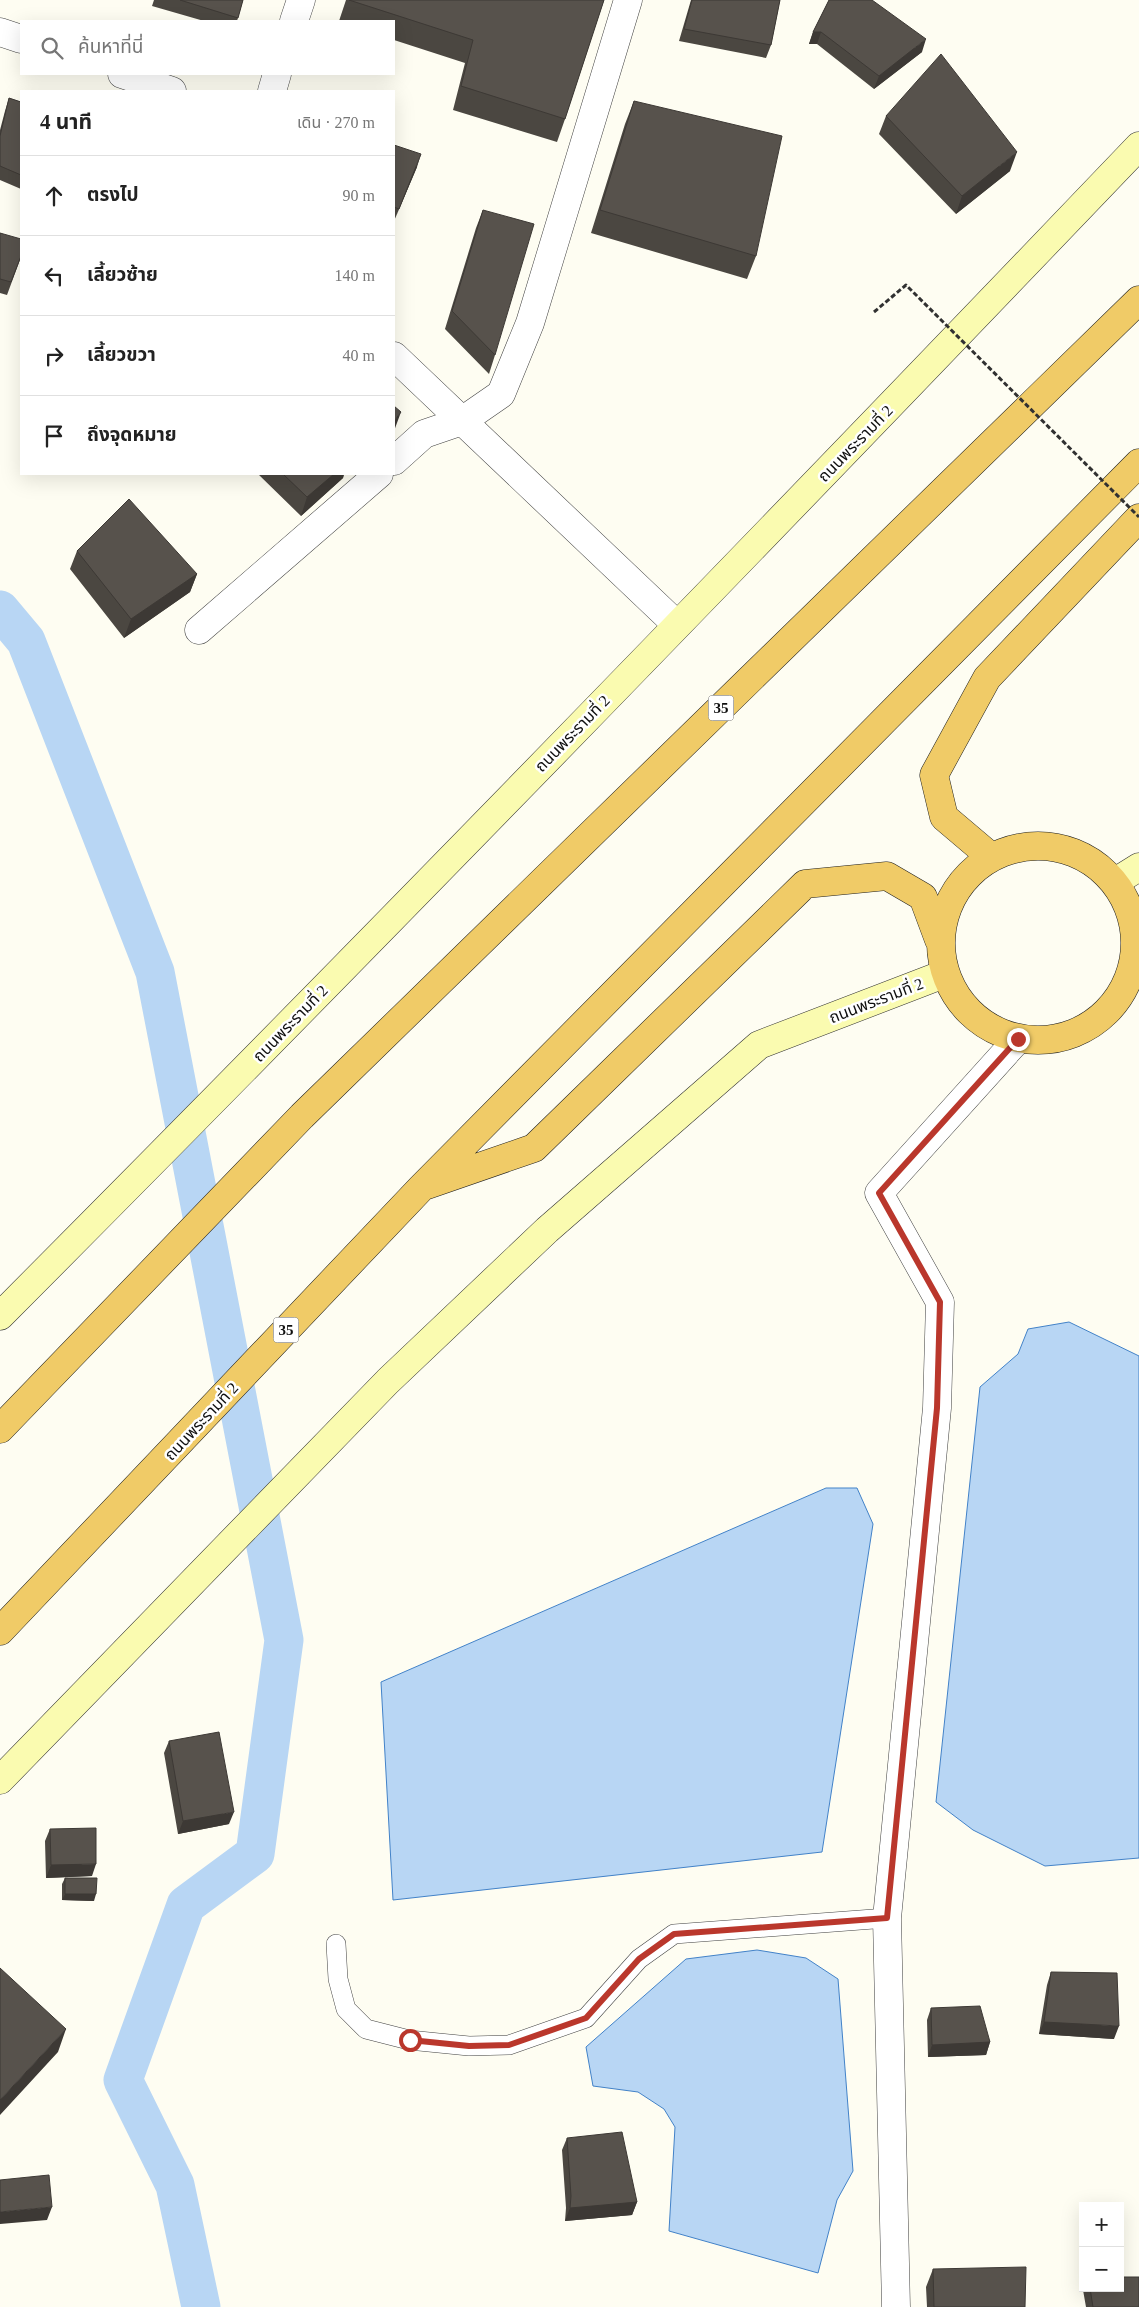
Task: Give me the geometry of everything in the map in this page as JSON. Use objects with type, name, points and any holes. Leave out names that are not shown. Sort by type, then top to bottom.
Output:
[{"type":"highway","name":"35","points":[[0,1429],[302,1116],[1139,300]]},
{"type":"highway","name":"ถนนพระรามที่ 2","points":[[0,1631],[421,1188],[1139,463]]},
{"type":"highway","points":[[990,856],[944,817],[934,776],[987,678],[1139,518]]},
{"type":"highway","points":[[421,1188],[534,1148],[805,884],[887,876],[923,897],[939,940],[944,974],[960,1004],[986,1027],[1018,1039],[1052,1040],[1084,1029],[1112,1008],[1130,979],[1137,945],[1131,912],[1115,882],[1089,859],[1057,847],[1023,846],[990,856],[964,878],[946,907],[939,940]]},
{"type":"main road","name":"ถนนพระรามที่ 2","points":[[0,1316],[278,1035],[676,624],[835,464],[1139,146]]},
{"type":"main road","points":[[1115,882],[1139,867]]},
{"type":"main road","name":"ถนนพระรามที่ 2","points":[[0,1780],[388,1381],[547,1230],[759,1045],[944,974]]},
{"type":"street","points":[[294,20],[301,0]]},
{"type":"street","points":[[395,460],[424,434],[462,421],[501,394],[530,323],[628,0]]},
{"type":"street","points":[[0,32],[20,39]]},
{"type":"street","points":[[125,75],[169,90]]},
{"type":"street","points":[[272,90],[278,75]]},
{"type":"street","points":[[395,357],[676,624]]},
{"type":"street","points":[[200,630],[378,475]]},
{"type":"street","points":[[896,2307],[887,1918],[937,1408],[940,1302],[879,1193],[1018,1039]]},
{"type":"lane","points":[[336,1944],[338,1979],[346,2009],[366,2029],[410,2040],[469,2046],[509,2045],[586,2018],[639,1959],[674,1934],[887,1918]]},
{"type":"path","points":[[874,312],[906,285],[1139,518]]},
{"type":"water","points":[[1069,1322],[1139,1356],[1139,1858],[1045,1866],[973,1830],[936,1802],[980,1387],[1018,1354],[1028,1329]]},
{"type":"water","points":[[826,1488],[857,1488],[873,1524],[822,1852],[393,1900],[381,1682]]},
{"type":"water","points":[[757,1950],[806,1958],[838,1979],[853,2171],[837,2200],[818,2273],[669,2231],[675,2127],[664,2109],[638,2092],[593,2086],[586,2047],[686,1959]]},
{"type":"building","points":[[180,0],[243,0],[238,18]]},
{"type":"building","points":[[349,0],[604,0],[565,119],[461,86],[473,40]]},
{"type":"building","points":[[692,0],[780,0],[771,45],[684,29]]},
{"type":"building","points":[[829,0],[872,0],[926,39],[879,76],[821,32],[813,32]]},
{"type":"building","points":[[941,54],[1017,152],[962,196],[886,116]]},
{"type":"building","points":[[9,98],[20,102],[20,175],[0,166],[0,136]]},
{"type":"building","points":[[634,101],[782,136],[756,256],[600,210]]},
{"type":"building","points":[[395,145],[421,154],[399,209],[395,207]]},
{"type":"building","points":[[483,210],[534,224],[495,355],[452,311]]},
{"type":"building","points":[[0,233],[20,239],[20,259],[11,282],[0,279]]},
{"type":"building","points":[[395,407],[401,412],[395,420]]},
{"type":"building","points":[[284,475],[333,475],[307,497]]},
{"type":"building","points":[[129,499],[197,574],[131,619],[77,551]]},
{"type":"building","points":[[219,1732],[234,1812],[183,1821],[169,1741]]},
{"type":"building","points":[[96,1828],[96,1864],[51,1865],[50,1829]]},
{"type":"building","points":[[65,1878],[97,1878],[96,1894],[65,1894]]},
{"type":"building","points":[[0,1968],[66,2029],[0,2100]]},
{"type":"building","points":[[1051,1972],[1117,1973],[1119,2026],[1044,2022]]},
{"type":"building","points":[[980,2006],[990,2042],[932,2045],[931,2008]]},
{"type":"building","points":[[622,2132],[637,2202],[570,2208],[571,2196],[567,2138]]},
{"type":"building","points":[[49,2175],[52,2207],[0,2212],[0,2180]]},
{"type":"building","points":[[1026,2267],[1025,2307],[934,2307],[933,2269]]},
{"type":"building","points":[[1124,2277],[1139,2277],[1139,2307],[1093,2307],[1091,2292],[1124,2292]]},
{"type":"waterway","points":[[0,610],[26,641],[155,972],[284,1640],[255,1854],[186,1905],[123,2080],[175,2185],[201,2307]]},
{"type":"route","points":[[410,2040],[469,2046],[509,2045],[586,2018],[639,1959],[674,1934],[887,1918],[937,1408],[940,1302],[879,1193],[1018,1039]]}]
